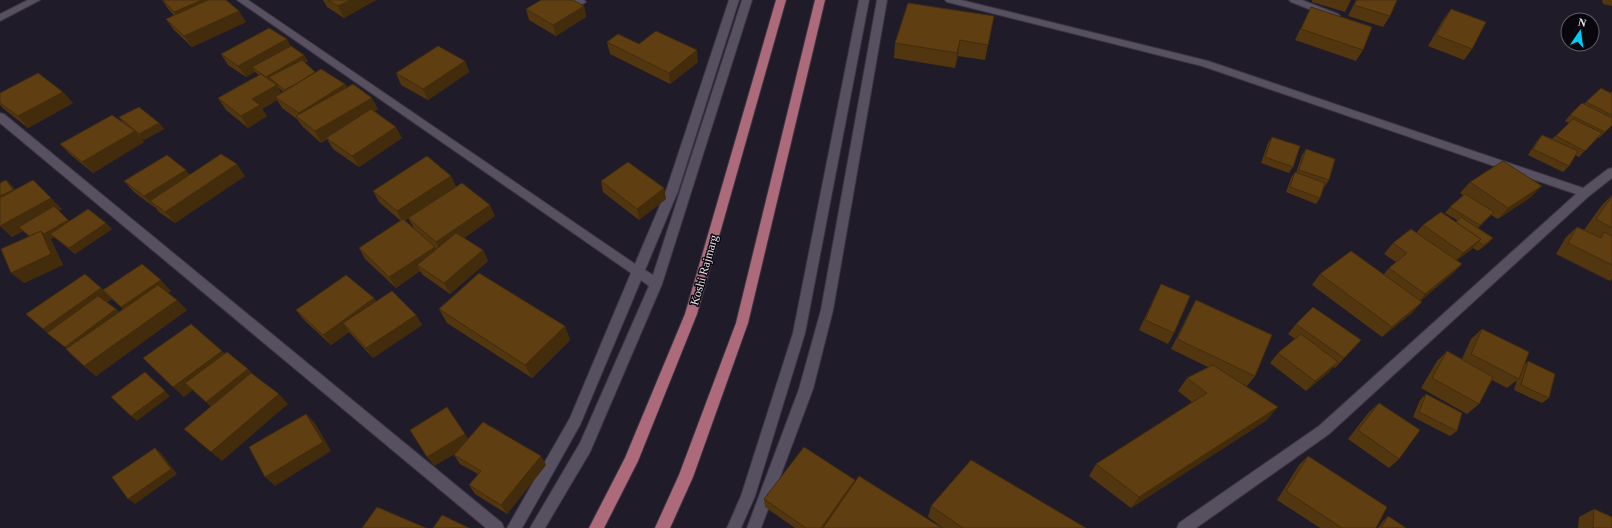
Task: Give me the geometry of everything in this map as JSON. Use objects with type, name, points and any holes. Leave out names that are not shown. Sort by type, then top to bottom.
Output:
[{"type":"main road","name":"Koshi Rajmarg","points":[[596,528],[631,461],[691,314],[781,0]]},
{"type":"main road","points":[[662,528],[686,478],[742,323],[820,0]]},
{"type":"street","points":[[0,18],[35,0]]},
{"type":"street","points":[[242,0],[656,284]]},
{"type":"street","points":[[514,528],[576,421],[637,271],[672,191],[734,0]]},
{"type":"street","points":[[537,528],[585,447],[656,284],[747,0]]},
{"type":"street","points":[[734,528],[748,496],[799,333],[864,0]]},
{"type":"street","points":[[754,528],[806,389],[827,310],[869,81],[882,0]]},
{"type":"street","points":[[950,0],[1205,63],[1585,193]]},
{"type":"street","points":[[1294,0],[1335,16]]},
{"type":"street","points":[[0,117],[497,528]]},
{"type":"street","points":[[1184,528],[1324,430],[1585,193],[1612,172]]},
{"type":"building","points":[[163,0],[202,0],[174,12]]},
{"type":"building","points":[[208,0],[226,0],[239,11],[184,36],[166,19]]},
{"type":"building","points":[[328,0],[350,0],[338,6]]},
{"type":"building","points":[[541,0],[573,0],[584,6],[553,25],[526,9]]},
{"type":"building","points":[[1357,0],[1397,0],[1390,16],[1354,5]]},
{"type":"building","points":[[908,3],[994,16],[988,45],[960,40],[957,53],[895,43]]},
{"type":"building","points":[[1311,7],[1372,27],[1363,50],[1301,29]]},
{"type":"building","points":[[1451,9],[1486,22],[1472,49],[1436,35]]},
{"type":"building","points":[[269,28],[287,39],[238,66],[221,54]]},
{"type":"building","points":[[656,31],[697,50],[669,73],[607,42],[618,34],[639,44]]},
{"type":"building","points":[[291,46],[304,55],[266,77],[252,67]]},
{"type":"building","points":[[438,46],[465,61],[423,89],[396,73]]},
{"type":"building","points":[[302,60],[315,72],[296,84],[284,90],[269,77]]},
{"type":"building","points":[[321,69],[345,84],[299,113],[275,97]]},
{"type":"building","points":[[38,73],[63,92],[18,116],[0,103],[0,93]]},
{"type":"building","points":[[261,74],[277,85],[252,99],[260,105],[241,116],[218,98]]},
{"type":"building","points":[[353,84],[372,98],[315,131],[296,116]]},
{"type":"building","points":[[1601,88],[1612,94],[1612,115],[1586,102]]},
{"type":"building","points":[[1582,103],[1612,118],[1612,125],[1605,132],[1570,115]]},
{"type":"building","points":[[139,107],[159,123],[139,134],[119,117]]},
{"type":"building","points":[[371,109],[396,127],[352,156],[326,138]]},
{"type":"building","points":[[112,115],[135,131],[82,162],[60,144]]},
{"type":"building","points":[[1573,119],[1602,133],[1585,151],[1556,136]]},
{"type":"building","points":[[1542,135],[1578,151],[1569,166],[1533,149]]},
{"type":"building","points":[[1272,137],[1300,146],[1293,167],[1265,157]]},
{"type":"building","points":[[1306,149],[1335,159],[1329,180],[1299,170]]},
{"type":"building","points":[[221,154],[237,164],[165,212],[150,201]]},
{"type":"building","points":[[167,155],[186,170],[144,196],[124,181]]},
{"type":"building","points":[[427,156],[451,176],[397,211],[373,191]]},
{"type":"building","points":[[1503,161],[1542,186],[1508,208],[1470,182]]},
{"type":"building","points":[[628,162],[664,188],[637,209],[601,181]]},
{"type":"building","points":[[1295,172],[1325,183],[1320,198],[1290,187]]},
{"type":"building","points":[[6,180],[13,190],[0,196],[0,183]]},
{"type":"building","points":[[33,180],[51,198],[0,226],[0,198]]},
{"type":"building","points":[[462,183],[490,205],[436,242],[408,218]]},
{"type":"building","points":[[1465,194],[1494,212],[1480,225],[1450,207]]},
{"type":"building","points":[[1612,196],[1612,228],[1596,219]]},
{"type":"building","points":[[54,206],[68,220],[44,234],[41,231],[29,236],[19,227]]},
{"type":"building","points":[[88,209],[106,223],[69,248],[50,234]]},
{"type":"building","points":[[1441,212],[1481,239],[1463,253],[1423,225]]},
{"type":"building","points":[[1461,217],[1493,238],[1484,245],[1478,242],[1481,239],[1456,222]]},
{"type":"building","points":[[403,219],[435,247],[389,277],[359,248]]},
{"type":"building","points":[[1577,227],[1601,238],[1604,232],[1612,236],[1612,265],[1568,243]]},
{"type":"building","points":[[1411,229],[1462,264],[1425,294],[1389,268],[1407,253],[1393,243]]},
{"type":"building","points":[[41,231],[51,254],[11,273],[1,249]]},
{"type":"building","points":[[456,233],[483,250],[444,283],[417,265]]},
{"type":"building","points":[[1351,251],[1422,302],[1392,327],[1320,274]]},
{"type":"building","points":[[142,264],[161,280],[121,307],[103,290]]},
{"type":"building","points":[[479,273],[565,326],[525,365],[439,309]]},
{"type":"building","points":[[85,274],[101,288],[43,329],[26,314]]},
{"type":"building","points":[[346,275],[374,298],[323,335],[296,310]]},
{"type":"building","points":[[1161,284],[1190,296],[1174,333],[1145,320]]},
{"type":"building","points":[[158,285],[177,300],[84,366],[66,349]]},
{"type":"building","points":[[392,291],[416,315],[366,348],[343,323]]},
{"type":"building","points":[[98,296],[116,309],[65,347],[47,333]]},
{"type":"building","points":[[1196,300],[1272,335],[1255,376],[1177,339]]},
{"type":"building","points":[[1313,307],[1361,340],[1344,358],[1296,324]]},
{"type":"building","points":[[191,324],[222,351],[173,387],[143,358]]},
{"type":"building","points":[[1482,329],[1529,352],[1519,379],[1471,354]]},
{"type":"building","points":[[1301,334],[1338,362],[1315,381],[1278,353]]},
{"type":"building","points":[[1447,351],[1493,377],[1479,404],[1432,378]]},
{"type":"building","points":[[227,352],[248,369],[206,402],[185,383]]},
{"type":"building","points":[[1528,361],[1555,374],[1549,398],[1521,385]]},
{"type":"building","points":[[1213,365],[1278,407],[1139,497],[1096,464],[1207,393],[1187,378]]},
{"type":"building","points":[[145,372],[165,391],[131,416],[111,397]]},
{"type":"building","points":[[251,373],[279,394],[211,452],[184,429]]},
{"type":"building","points":[[1426,394],[1462,413],[1457,431],[1419,412]]},
{"type":"building","points":[[1379,403],[1420,430],[1399,459],[1358,430]]},
{"type":"building","points":[[447,407],[465,434],[427,457],[410,430]]},
{"type":"building","points":[[306,414],[323,442],[265,477],[249,447]]},
{"type":"building","points":[[483,422],[541,456],[501,505],[469,485],[481,471],[454,455]]},
{"type":"building","points":[[804,447],[855,480],[821,528],[806,528],[764,499]]},
{"type":"building","points":[[155,448],[171,469],[128,499],[112,477]]},
{"type":"building","points":[[1308,456],[1387,507],[1376,528],[1342,528],[1286,491]]},
{"type":"building","points":[[971,460],[1086,528],[963,528],[931,506]]},
{"type":"building","points":[[859,476],[942,528],[823,528]]},
{"type":"building","points":[[377,507],[426,528],[362,528]]},
{"type":"building","points":[[1594,509],[1612,517],[1612,528],[1593,528]]},
{"type":"building","points":[[442,515],[469,528],[433,528]]},
{"type":"building","points":[[1388,516],[1406,528],[1381,528]]}]
